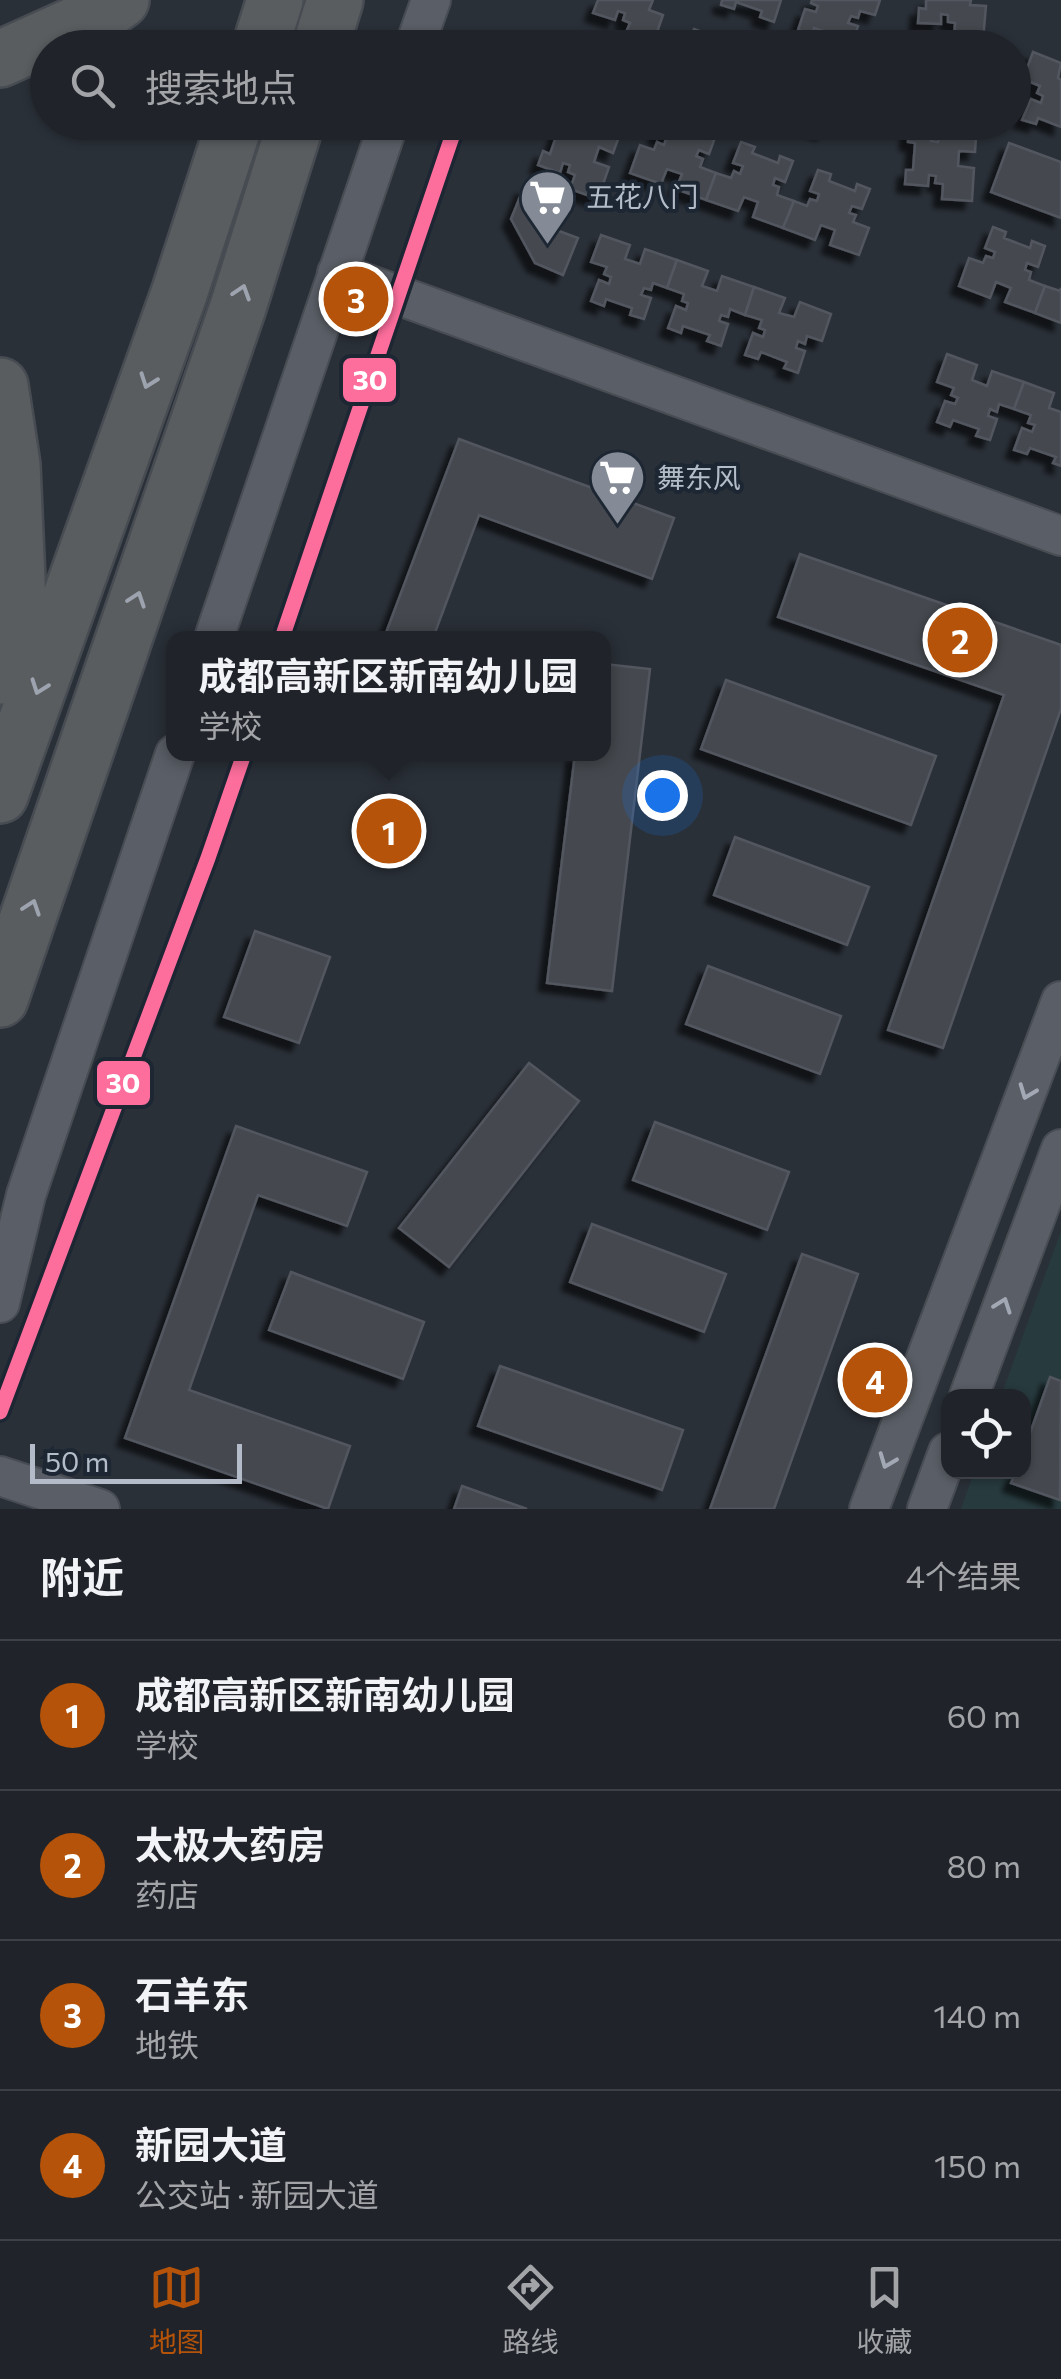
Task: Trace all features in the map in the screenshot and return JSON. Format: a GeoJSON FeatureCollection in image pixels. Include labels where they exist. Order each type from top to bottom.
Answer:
{"type":"FeatureCollection","features":[{"type":"Feature","properties":{"kind":"highway"},"geometry":{"type":"LineString","coordinates":[[64,30],[121,0]]}},
{"type":"Feature","properties":{"kind":"highway"},"geometry":{"type":"LineString","coordinates":[[266,30],[276,0]]}},
{"type":"Feature","properties":{"kind":"highway"},"geometry":{"type":"LineString","coordinates":[[325,30],[334,0]]}},
{"type":"Feature","properties":{"kind":"highway"},"geometry":{"type":"LineString","coordinates":[[0,59],[30,45]]}},
{"type":"Feature","properties":{"kind":"highway"},"geometry":{"type":"LineString","coordinates":[[0,795],[230,140]]}},
{"type":"Feature","properties":{"kind":"highway"},"geometry":{"type":"LineString","coordinates":[[0,999],[231,326],[290,140]]}},
{"type":"Feature","properties":{"kind":"highway"},"geometry":{"type":"LineString","coordinates":[[0,386],[12,466],[18,603],[0,676]]}},
{"type":"Feature","properties":{"kind":"street"},"geometry":{"type":"LineString","coordinates":[[420,30],[431,0]]}},
{"type":"Feature","properties":{"kind":"street"},"geometry":{"type":"LineString","coordinates":[[216,631],[383,140]]}},
{"type":"Feature","properties":{"kind":"street"},"geometry":{"type":"LineString","coordinates":[[337,273],[1061,536]]}},
{"type":"Feature","properties":{"kind":"street"},"geometry":{"type":"LineString","coordinates":[[0,1303],[26,1195],[173,761]]}},
{"type":"Feature","properties":{"kind":"street"},"geometry":{"type":"LineString","coordinates":[[869,1509],[1061,1001]]}},
{"type":"Feature","properties":{"kind":"street"},"geometry":{"type":"LineString","coordinates":[[972,1389],[1061,1150]]}},
{"type":"Feature","properties":{"kind":"street"},"geometry":{"type":"LineString","coordinates":[[928,1509],[941,1472]]}},
{"type":"Feature","properties":{"kind":"street"},"geometry":{"type":"LineString","coordinates":[[0,1476],[100,1509]]}},
{"type":"Feature","properties":{"kind":"green space"},"geometry":{"type":"Polygon","coordinates":[[[1061,1231],[1061,1509],[961,1509],[972,1479],[1031,1479],[1031,1389],[1004,1389],[1061,1231]]]}},
{"type":"Feature","properties":{"kind":"building"},"geometry":{"type":"Polygon","coordinates":[[[598,0],[653,0],[649,10],[663,15],[658,30],[627,30],[630,23],[623,20],[625,13],[618,11],[615,20],[593,13],[598,0]]]}},
{"type":"Feature","properties":{"kind":"building"},"geometry":{"type":"Polygon","coordinates":[[[722,0],[781,0],[774,22],[760,17],[762,11],[736,2],[734,9],[721,5],[722,0]]]}},
{"type":"Feature","properties":{"kind":"building"},"geometry":{"type":"Polygon","coordinates":[[[880,0],[875,15],[860,11],[858,18],[851,16],[848,23],[858,26],[857,30],[798,30],[805,9],[816,12],[818,6],[811,3],[880,0]]]}},
{"type":"Feature","properties":{"kind":"building"},"geometry":{"type":"Polygon","coordinates":[[[926,0],[971,0],[970,5],[986,6],[984,30],[955,30],[955,23],[941,14],[941,24],[918,23],[919,8],[926,9],[926,0]]]}},
{"type":"Feature","properties":{"kind":"building"},"geometry":{"type":"Polygon","coordinates":[[[1033,52],[1061,63],[1061,127],[1038,118],[1036,124],[1031,123],[1031,99],[1041,103],[1043,96],[1037,93],[1040,86],[1031,82],[1033,52]]]}},
{"type":"Feature","properties":{"kind":"building"},"geometry":{"type":"Polygon","coordinates":[[[555,140],[618,140],[613,153],[599,147],[594,162],[609,167],[598,199],[570,189],[575,175],[568,172],[570,165],[563,163],[560,173],[538,165],[543,151],[550,154],[555,140]]]}},
{"type":"Feature","properties":{"kind":"building"},"geometry":{"type":"Polygon","coordinates":[[[666,140],[714,140],[709,154],[699,150],[696,156],[703,159],[700,167],[716,173],[706,200],[676,189],[682,174],[667,169],[661,184],[630,173],[640,145],[654,150],[657,142],[664,145],[666,140]]]}},
{"type":"Feature","properties":{"kind":"building"},"geometry":{"type":"Polygon","coordinates":[[[908,140],[976,140],[975,152],[959,151],[958,166],[974,168],[972,201],[942,199],[943,184],[935,183],[936,176],[929,175],[928,186],[905,184],[906,170],[913,170],[915,143],[908,140]]]}},
{"type":"Feature","properties":{"kind":"building"},"geometry":{"type":"Polygon","coordinates":[[[741,142],[755,147],[752,153],[778,163],[780,156],[793,161],[785,182],[775,178],[773,185],[779,187],[777,195],[794,201],[783,228],[753,217],[758,202],[744,197],[738,211],[706,200],[716,173],[731,178],[734,171],[740,174],[743,166],[733,163],[741,142]]]}},
{"type":"Feature","properties":{"kind":"building"},"geometry":{"type":"Polygon","coordinates":[[[1009,143],[1061,162],[1061,218],[991,192],[1009,143]]]}},
{"type":"Feature","properties":{"kind":"building"},"geometry":{"type":"Polygon","coordinates":[[[818,170],[831,174],[829,181],[855,191],[857,184],[870,189],[862,209],[852,206],[849,213],[856,215],[853,222],[869,228],[859,255],[830,245],[835,230],[821,225],[815,240],[783,228],[794,201],[807,206],[810,199],[817,201],[819,194],[810,191],[818,170]]]}},
{"type":"Feature","properties":{"kind":"building"},"geometry":{"type":"Polygon","coordinates":[[[524,187],[558,201],[548,227],[578,238],[563,275],[535,263],[511,219],[524,187]]]}},
{"type":"Feature","properties":{"kind":"building"},"geometry":{"type":"Polygon","coordinates":[[[993,227],[1006,232],[1004,238],[1030,248],[1032,241],[1045,246],[1038,267],[1027,263],[1025,270],[1031,272],[1029,280],[1045,286],[1035,313],[1005,302],[1011,288],[996,282],[990,298],[959,286],[969,258],[983,263],[986,256],[993,258],[995,252],[985,248],[993,227]]]}},
{"type":"Feature","properties":{"kind":"building"},"geometry":{"type":"Polygon","coordinates":[[[601,235],[630,245],[625,259],[640,264],[645,249],[677,260],[667,288],[653,283],[651,290],[644,288],[641,295],[651,298],[644,319],[630,315],[632,308],[606,299],[604,306],[591,301],[599,280],[609,284],[611,277],[604,274],[607,267],[591,262],[601,235]]]}},
{"type":"Feature","properties":{"kind":"building"},"geometry":{"type":"Polygon","coordinates":[[[677,260],[708,271],[702,286],[717,291],[722,276],[754,287],[745,315],[730,309],[728,317],[721,315],[719,321],[728,324],[721,346],[707,341],[710,335],[683,326],[681,333],[668,328],[676,306],[686,310],[688,303],[682,301],[684,294],[667,288],[677,260]]]}},
{"type":"Feature","properties":{"kind":"building"},"geometry":{"type":"Polygon","coordinates":[[[1045,286],[1060,291],[1061,288],[1061,323],[1035,313],[1045,286]]]}},
{"type":"Feature","properties":{"kind":"building"},"geometry":{"type":"Polygon","coordinates":[[[754,287],[785,298],[779,313],[794,317],[800,302],[831,314],[822,341],[807,336],[805,344],[798,341],[796,348],[805,351],[798,373],[784,368],[787,362],[761,352],[758,359],[745,355],[753,333],[763,337],[765,330],[759,328],[762,320],[745,315],[754,287]]]}},
{"type":"Feature","properties":{"kind":"building"},"geometry":{"type":"Polygon","coordinates":[[[947,354],[977,365],[972,380],[987,386],[992,371],[1024,382],[1014,409],[999,404],[997,412],[990,409],[988,416],[997,419],[990,440],[976,436],[979,429],[953,420],[950,427],[937,422],[945,401],[955,404],[958,398],[951,395],[954,388],[937,382],[947,354]]]}},
{"type":"Feature","properties":{"kind":"building"},"geometry":{"type":"Polygon","coordinates":[[[1024,382],[1054,393],[1049,408],[1061,412],[1061,466],[1053,463],[1056,457],[1030,448],[1027,454],[1014,450],[1022,428],[1032,432],[1035,425],[1028,423],[1031,415],[1014,409],[1024,382]]]}},
{"type":"Feature","properties":{"kind":"building"},"geometry":{"type":"Polygon","coordinates":[[[459,439],[674,518],[652,579],[479,515],[436,631],[387,631],[459,439]]]}},
{"type":"Feature","properties":{"kind":"building"},"geometry":{"type":"Polygon","coordinates":[[[800,554],[1061,645],[1061,709],[943,1048],[888,1030],[1004,695],[778,617],[800,554]]]}},
{"type":"Feature","properties":{"kind":"building"},"geometry":{"type":"Polygon","coordinates":[[[611,665],[650,669],[612,991],[547,983],[574,761],[611,761],[611,665]]]}},
{"type":"Feature","properties":{"kind":"building"},"geometry":{"type":"Polygon","coordinates":[[[726,680],[936,756],[911,825],[701,749],[726,680]]]}},
{"type":"Feature","properties":{"kind":"building"},"geometry":{"type":"Polygon","coordinates":[[[735,837],[869,887],[847,945],[714,895],[735,837]]]}},
{"type":"Feature","properties":{"kind":"building"},"geometry":{"type":"Polygon","coordinates":[[[255,931],[330,957],[299,1043],[224,1017],[255,931]]]}},
{"type":"Feature","properties":{"kind":"building"},"geometry":{"type":"Polygon","coordinates":[[[708,966],[841,1016],[820,1074],[686,1024],[708,966]]]}},
{"type":"Feature","properties":{"kind":"building"},"geometry":{"type":"Polygon","coordinates":[[[529,1063],[579,1101],[449,1267],[399,1228],[529,1063]]]}},
{"type":"Feature","properties":{"kind":"building"},"geometry":{"type":"Polygon","coordinates":[[[655,1122],[789,1172],[767,1230],[633,1180],[655,1122]]]}},
{"type":"Feature","properties":{"kind":"building"},"geometry":{"type":"Polygon","coordinates":[[[236,1126],[367,1172],[347,1226],[258,1195],[189,1390],[350,1446],[328,1509],[125,1438],[236,1126]]]}},
{"type":"Feature","properties":{"kind":"building"},"geometry":{"type":"Polygon","coordinates":[[[592,1224],[726,1274],[704,1332],[570,1282],[592,1224]]]}},
{"type":"Feature","properties":{"kind":"building"},"geometry":{"type":"Polygon","coordinates":[[[802,1254],[858,1274],[774,1509],[710,1509],[802,1254]]]}},
{"type":"Feature","properties":{"kind":"building"},"geometry":{"type":"Polygon","coordinates":[[[291,1272],[424,1322],[403,1379],[269,1330],[291,1272]]]}},
{"type":"Feature","properties":{"kind":"building"},"geometry":{"type":"Polygon","coordinates":[[[500,1366],[683,1430],[662,1490],[478,1426],[500,1366]]]}},
{"type":"Feature","properties":{"kind":"building"},"geometry":{"type":"Polygon","coordinates":[[[1050,1377],[1061,1381],[1060,1500],[1011,1483],[1013,1479],[1031,1479],[1031,1430],[1050,1377]]]}},
{"type":"Feature","properties":{"kind":"building"},"geometry":{"type":"Polygon","coordinates":[[[462,1486],[527,1509],[454,1509],[462,1486]]]}},
{"type":"Feature","properties":{"kind":"transit line","name":"30"},"geometry":{"type":"LineString","coordinates":[[284,631],[451,140]]}},
{"type":"Feature","properties":{"kind":"transit line","name":"30"},"geometry":{"type":"LineString","coordinates":[[0,1412],[242,761]]}},
{"type":"Feature","properties":{"kind":"place","name":"五花八门"},"geometry":{"type":"Point","coordinates":[547,246]}},
{"type":"Feature","properties":{"kind":"place","name":"石羊东"},"geometry":{"type":"Point","coordinates":[356,299]}},
{"type":"Feature","properties":{"kind":"place","name":"舞东风"},"geometry":{"type":"Point","coordinates":[618,527]}},
{"type":"Feature","properties":{"kind":"place","name":"太极大药房"},"geometry":{"type":"Point","coordinates":[960,640]}},
{"type":"Feature","properties":{"kind":"place","name":"成都高新区新南幼儿园"},"geometry":{"type":"Point","coordinates":[389,831]}},
{"type":"Feature","properties":{"kind":"place","name":"新园大道"},"geometry":{"type":"Point","coordinates":[875,1380]}}]}
